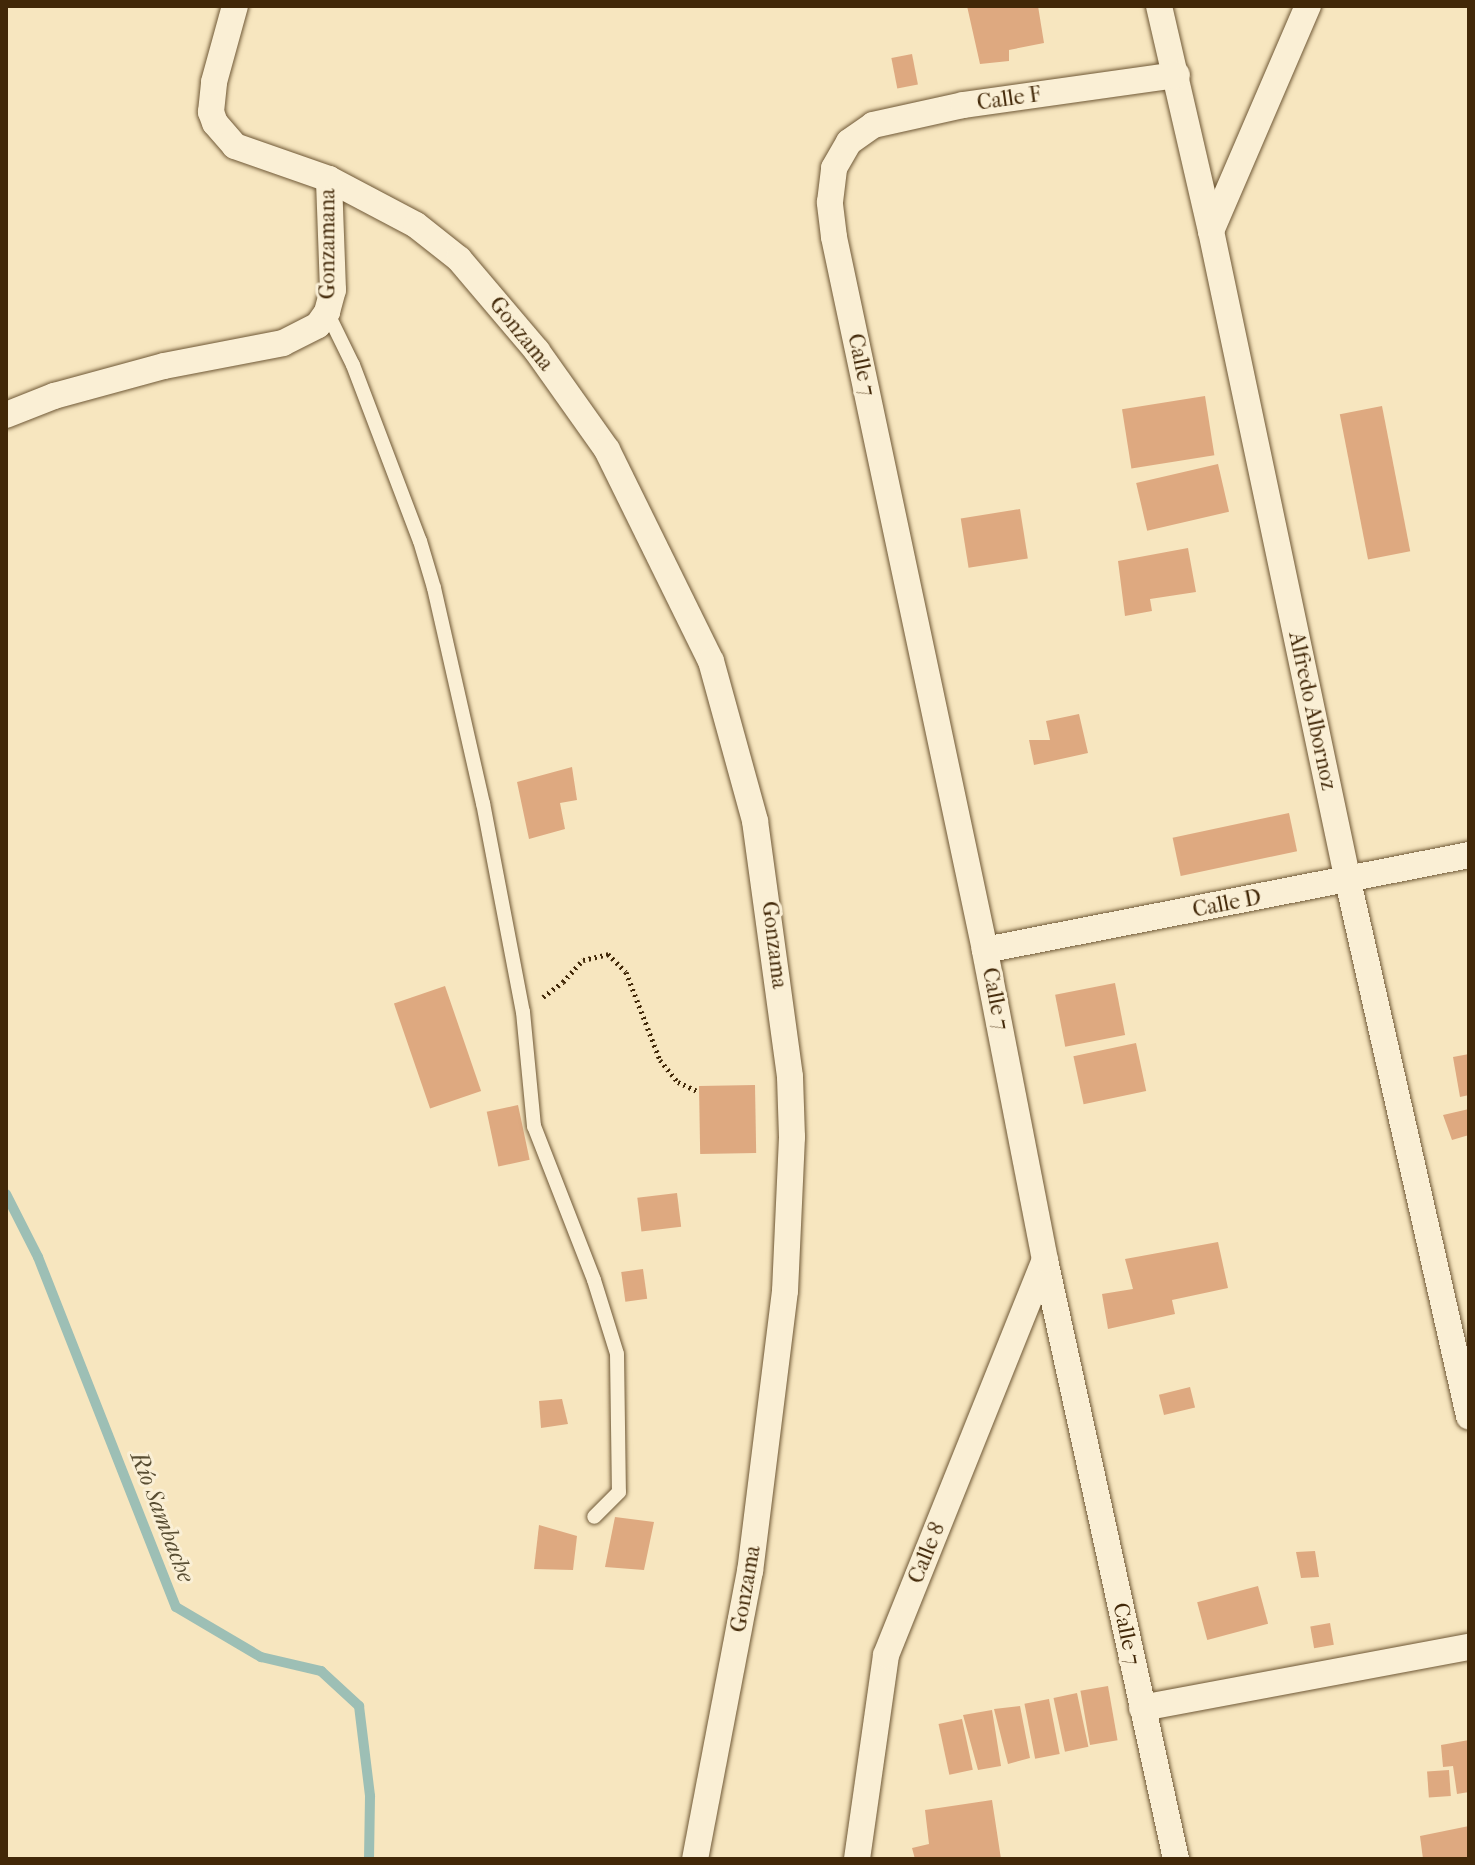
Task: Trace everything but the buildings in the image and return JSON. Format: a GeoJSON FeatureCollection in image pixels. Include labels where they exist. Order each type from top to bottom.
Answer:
{"type":"FeatureCollection","features":[{"type":"Feature","properties":{"kind":"street","name":"Gonzamana"},"geometry":{"type":"LineString","coordinates":[[6,415],[54,396],[164,366],[283,343],[318,325],[327,312],[333,290],[329,179],[235,146],[215,123],[211,97],[235,6]]}},
{"type":"Feature","properties":{"kind":"street","name":"Alfredo Albornoz"},"geometry":{"type":"LineString","coordinates":[[1159,6],[1211,231],[1348,881],[1469,1416]]}},
{"type":"Feature","properties":{"kind":"street"},"geometry":{"type":"LineString","coordinates":[[1211,231],[1308,6]]}},
{"type":"Feature","properties":{"kind":"street","name":"Calle F"},"geometry":{"type":"LineString","coordinates":[[849,142],[873,125],[903,115],[1177,75]]}},
{"type":"Feature","properties":{"kind":"street","name":"Calle 7"},"geometry":{"type":"LineString","coordinates":[[849,142],[834,168],[830,202],[834,237],[985,950],[1045,1260],[1176,1859]]}},
{"type":"Feature","properties":{"kind":"street","name":"Gonzama"},"geometry":{"type":"LineString","coordinates":[[329,179],[416,225],[459,259],[537,351],[607,450],[711,661],[755,821],[790,1077],[792,1137],[785,1291],[750,1571],[695,1859]]}},
{"type":"Feature","properties":{"kind":"street","name":"Calle D"},"geometry":{"type":"LineString","coordinates":[[985,950],[1469,855]]}},
{"type":"Feature","properties":{"kind":"street","name":"Calle 8"},"geometry":{"type":"LineString","coordinates":[[857,1859],[886,1655],[1045,1260]]}},
{"type":"Feature","properties":{"kind":"street"},"geometry":{"type":"LineString","coordinates":[[1142,1708],[1469,1647]]}},
{"type":"Feature","properties":{"kind":"lane"},"geometry":{"type":"LineString","coordinates":[[327,312],[353,365],[420,541],[434,588],[483,803],[523,1012],[534,1126],[594,1280],[617,1354],[619,1492],[594,1517]]}},
{"type":"Feature","properties":{"kind":"path"},"geometry":{"type":"LineString","coordinates":[[523,1012],[563,982],[583,960],[608,954],[626,972],[660,1060],[678,1082],[699,1092]]}},
{"type":"Feature","properties":{"kind":"waterway","name":"Río Sambache"},"geometry":{"type":"LineString","coordinates":[[6,1194],[38,1257],[176,1607],[261,1657],[321,1671],[359,1706],[370,1796],[369,1859]]}}]}
